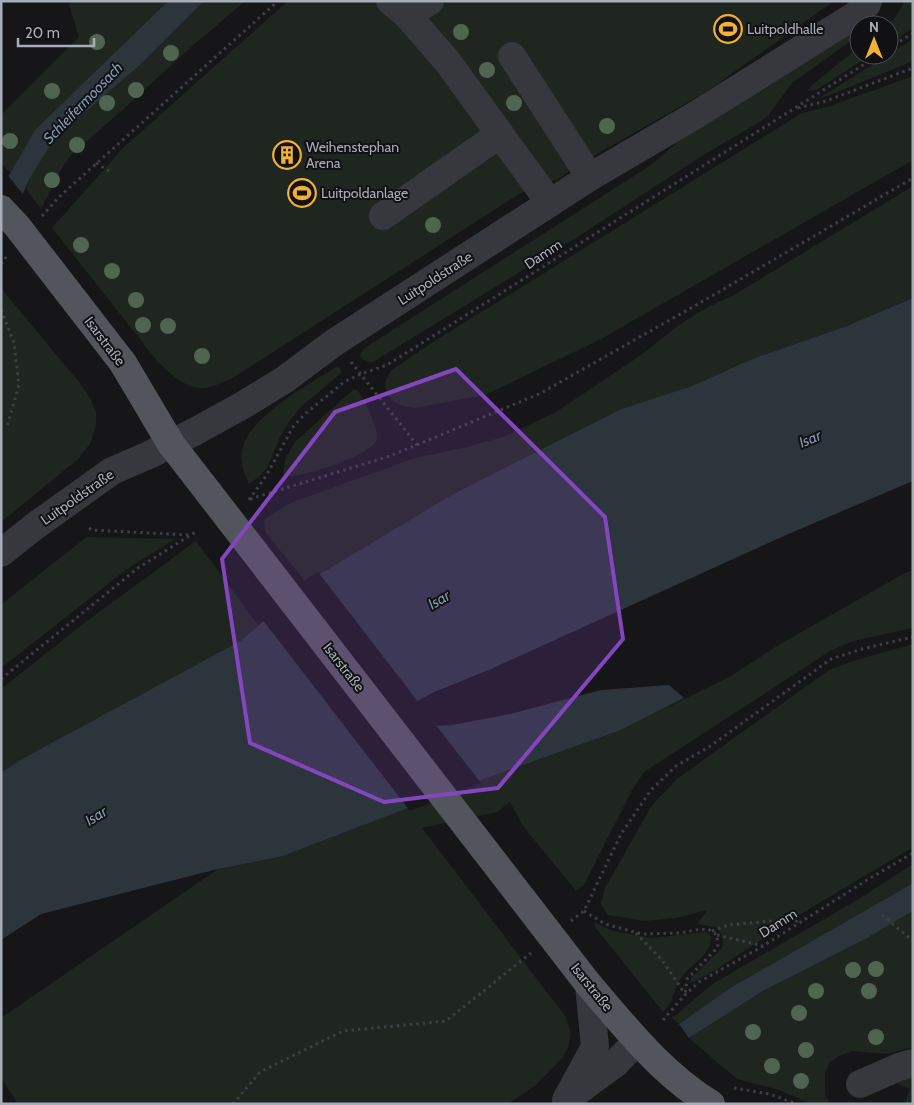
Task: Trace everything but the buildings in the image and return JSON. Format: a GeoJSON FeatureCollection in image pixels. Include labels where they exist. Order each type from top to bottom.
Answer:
{"type":"FeatureCollection","features":[{"type":"Feature","properties":{"kind":"main road","name":"Isarstraße"},"geometry":{"type":"LineString","coordinates":[[1,209],[17,226],[123,363],[171,444],[589,985],[637,1041],[690,1090],[711,1104]]}},
{"type":"Feature","properties":{"kind":"street"},"geometry":{"type":"LineString","coordinates":[[430,1],[399,8],[447,60],[550,203]]}},
{"type":"Feature","properties":{"kind":"street","name":"Luitpoldstraße"},"geometry":{"type":"LineString","coordinates":[[1,554],[35,526],[112,471],[149,455],[232,412],[339,347],[550,203],[590,177],[694,116],[856,14],[868,1]]}},
{"type":"Feature","properties":{"kind":"street"},"geometry":{"type":"LineString","coordinates":[[512,56],[590,177]]}},
{"type":"Feature","properties":{"kind":"street"},"geometry":{"type":"LineString","coordinates":[[383,216],[500,134]]}},
{"type":"Feature","properties":{"kind":"street"},"geometry":{"type":"LineString","coordinates":[[563,1102],[595,1046],[589,985]]}},
{"type":"Feature","properties":{"kind":"street"},"geometry":{"type":"LineString","coordinates":[[563,1102],[615,1064],[637,1041]]}},
{"type":"Feature","properties":{"kind":"street"},"geometry":{"type":"LineString","coordinates":[[860,1084],[913,1062]]}},
{"type":"Feature","properties":{"kind":"path"},"geometry":{"type":"LineString","coordinates":[[59,197],[278,1]]}},
{"type":"Feature","properties":{"kind":"path"},"geometry":{"type":"LineString","coordinates":[[899,42],[913,33]]}},
{"type":"Feature","properties":{"kind":"path","name":"Damm"},"geometry":{"type":"LineString","coordinates":[[417,445],[390,456],[249,500],[266,476],[293,427],[305,414],[344,382],[361,374],[387,366],[863,65]]}},
{"type":"Feature","properties":{"kind":"path"},"geometry":{"type":"LineString","coordinates":[[794,109],[826,101],[913,68]]}},
{"type":"Feature","properties":{"kind":"path"},"geometry":{"type":"LineString","coordinates":[[96,164],[109,171]]}},
{"type":"Feature","properties":{"kind":"path"},"geometry":{"type":"LineString","coordinates":[[339,347],[417,445],[541,393],[913,178]]}},
{"type":"Feature","properties":{"kind":"path"},"geometry":{"type":"LineString","coordinates":[[1,310],[14,343],[19,385],[7,427]]}},
{"type":"Feature","properties":{"kind":"path"},"geometry":{"type":"LineString","coordinates":[[89,528],[92,530],[190,535]]}},
{"type":"Feature","properties":{"kind":"path"},"geometry":{"type":"LineString","coordinates":[[1,679],[138,568],[197,531]]}},
{"type":"Feature","properties":{"kind":"path"},"geometry":{"type":"LineString","coordinates":[[568,923],[584,911],[621,834],[651,790],[676,766],[716,742],[831,659],[862,649],[913,637]]}},
{"type":"Feature","properties":{"kind":"path","name":"Damm"},"geometry":{"type":"LineString","coordinates":[[664,1020],[699,982],[763,946],[913,852]]}},
{"type":"Feature","properties":{"kind":"path"},"geometry":{"type":"LineString","coordinates":[[584,911],[605,924],[642,934],[680,933],[708,929],[718,935],[763,946]]}},
{"type":"Feature","properties":{"kind":"path"},"geometry":{"type":"LineString","coordinates":[[882,915],[913,942]]}},
{"type":"Feature","properties":{"kind":"path"},"geometry":{"type":"LineString","coordinates":[[711,931],[728,925],[772,921],[803,921]]}},
{"type":"Feature","properties":{"kind":"path"},"geometry":{"type":"LineString","coordinates":[[635,932],[662,960],[685,995]]}},
{"type":"Feature","properties":{"kind":"path"},"geometry":{"type":"LineString","coordinates":[[685,995],[687,979],[718,947],[718,935]]}},
{"type":"Feature","properties":{"kind":"path"},"geometry":{"type":"LineString","coordinates":[[233,1104],[260,1072],[343,1031],[446,1021],[538,948]]}},
{"type":"Feature","properties":{"kind":"path"},"geometry":{"type":"LineString","coordinates":[[734,1088],[769,1094],[797,1104]]}},
{"type":"Feature","properties":{"kind":"highlighted area"},"geometry":{"type":"Polygon","coordinates":[[[456,369],[605,517],[623,639],[498,788],[384,802],[250,743],[222,559],[335,412],[456,369]]]}},
{"type":"Feature","properties":{"kind":"shaded area"},"geometry":{"type":"Polygon","coordinates":[[[68,1],[168,1],[35,130],[10,173],[1,162],[1,115],[79,37],[68,1]]]}},
{"type":"Feature","properties":{"kind":"shaded area"},"geometry":{"type":"Polygon","coordinates":[[[204,1],[245,1],[72,154],[63,166],[41,209],[26,189],[30,178],[55,138],[140,65],[204,1]]]}},
{"type":"Feature","properties":{"kind":"shaded area","name":"Luitpoldanlage"},"geometry":{"type":"Polygon","coordinates":[[[288,1],[834,1],[706,92],[581,163],[557,180],[527,190],[516,196],[231,379],[215,386],[198,388],[185,384],[158,362],[52,228],[123,148],[288,1]]]}},
{"type":"Feature","properties":{"kind":"shaded area"},"geometry":{"type":"Polygon","coordinates":[[[905,1],[913,3],[913,28],[899,37],[899,15],[896,15],[905,1]]]}},
{"type":"Feature","properties":{"kind":"shaded area"},"geometry":{"type":"Polygon","coordinates":[[[849,31],[849,42],[792,83],[768,116],[760,122],[705,154],[582,234],[373,362],[364,360],[360,356],[363,349],[651,165],[688,133],[849,31]]]}},
{"type":"Feature","properties":{"kind":"shaded area"},"geometry":{"type":"Polygon","coordinates":[[[913,39],[913,61],[818,99],[872,65],[899,65],[899,48],[913,39]]]}},
{"type":"Feature","properties":{"kind":"shaded area"},"geometry":{"type":"Polygon","coordinates":[[[849,55],[849,65],[855,65],[816,90],[808,91],[811,86],[849,55]]]}},
{"type":"Feature","properties":{"kind":"shaded area"},"geometry":{"type":"Polygon","coordinates":[[[913,76],[913,160],[601,339],[485,395],[415,408],[394,402],[388,395],[385,388],[386,380],[390,372],[396,367],[433,342],[802,113],[827,107],[913,76]]]}},
{"type":"Feature","properties":{"kind":"shaded area"},"geometry":{"type":"Polygon","coordinates":[[[913,186],[913,298],[844,327],[752,359],[692,386],[621,409],[448,497],[310,580],[305,581],[265,532],[264,520],[290,503],[412,459],[503,437],[556,412],[638,357],[682,323],[708,307],[734,295],[913,186]]]}},
{"type":"Feature","properties":{"kind":"shaded area"},"geometry":{"type":"Polygon","coordinates":[[[1,288],[82,386],[91,400],[96,413],[96,426],[90,444],[78,459],[1,522],[1,288]]]}},
{"type":"Feature","properties":{"kind":"shaded area"},"geometry":{"type":"Polygon","coordinates":[[[338,366],[341,373],[300,408],[290,420],[280,437],[267,468],[249,484],[243,468],[242,451],[246,438],[255,426],[267,414],[297,391],[338,366]]]}},
{"type":"Feature","properties":{"kind":"shaded area"},"geometry":{"type":"Polygon","coordinates":[[[354,389],[359,392],[376,429],[377,439],[372,446],[336,465],[294,476],[285,476],[283,473],[286,457],[295,442],[354,389]]]}},
{"type":"Feature","properties":{"kind":"shaded area"},"geometry":{"type":"Polygon","coordinates":[[[87,537],[175,539],[127,569],[1,668],[1,605],[87,537]]]}},
{"type":"Feature","properties":{"kind":"shaded area"},"geometry":{"type":"Polygon","coordinates":[[[196,541],[259,626],[242,640],[1,772],[1,689],[87,621],[196,541]]]}},
{"type":"Feature","properties":{"kind":"shaded area"},"geometry":{"type":"Polygon","coordinates":[[[913,570],[913,628],[853,641],[830,651],[644,772],[632,790],[584,885],[576,891],[523,826],[510,802],[497,812],[422,828],[566,1017],[571,1034],[563,1057],[536,1085],[508,1104],[18,1104],[1,1078],[1,1018],[218,869],[280,857],[487,778],[621,730],[731,676],[777,646],[913,570]]]}},
{"type":"Feature","properties":{"kind":"shaded area"},"geometry":{"type":"Polygon","coordinates":[[[913,644],[913,847],[799,915],[694,982],[690,982],[691,978],[721,949],[723,942],[720,932],[715,927],[697,924],[707,910],[676,918],[644,921],[608,915],[601,904],[605,888],[652,805],[677,779],[829,670],[853,661],[913,644]]]}},
{"type":"Feature","properties":{"kind":"shaded area"},"geometry":{"type":"Polygon","coordinates":[[[913,864],[913,883],[730,988],[679,1024],[672,1018],[714,983],[857,900],[913,864]]]}},
{"type":"Feature","properties":{"kind":"shaded area"},"geometry":{"type":"Polygon","coordinates":[[[913,911],[913,1047],[886,1054],[853,1051],[841,1055],[830,1062],[825,1073],[825,1094],[830,1104],[811,1104],[779,1090],[737,1079],[689,1038],[763,991],[867,938],[913,911]]]}},
{"type":"Feature","properties":{"kind":"shaded area"},"geometry":{"type":"Polygon","coordinates":[[[594,922],[613,931],[652,938],[706,932],[711,936],[711,942],[701,958],[679,981],[670,1003],[663,1012],[595,927],[594,922]]]}},
{"type":"Feature","properties":{"kind":"shaded area"},"geometry":{"type":"Polygon","coordinates":[[[913,1076],[913,1104],[904,1104],[910,1089],[894,1082],[913,1076]]]}},
{"type":"Feature","properties":{"kind":"water","name":"Schleifermoosach"},"geometry":{"type":"Polygon","coordinates":[[[168,1],[204,1],[140,65],[55,138],[30,178],[1,241],[1,189],[35,130],[168,1]]]}},
{"type":"Feature","properties":{"kind":"water","name":"Isar"},"geometry":{"type":"Polygon","coordinates":[[[913,298],[913,481],[786,535],[491,669],[432,693],[412,704],[403,721],[412,727],[452,725],[510,714],[601,690],[669,685],[684,698],[621,730],[487,778],[280,857],[218,869],[41,914],[1,940],[1,772],[242,640],[310,580],[473,484],[621,409],[692,386],[752,359],[844,327],[913,298]]]}},
{"type":"Feature","properties":{"kind":"water"},"geometry":{"type":"Polygon","coordinates":[[[913,883],[913,911],[867,938],[763,991],[689,1038],[679,1024],[730,988],[913,883]]]}},
{"type":"Feature","properties":{"kind":"pier"},"geometry":{"type":"Polygon","coordinates":[[[7,174],[25,197],[4,242],[1,244],[1,184],[7,174]]]}},
{"type":"Feature","properties":{"kind":"pier"},"geometry":{"type":"Polygon","coordinates":[[[318,572],[419,703],[413,706],[406,720],[413,725],[435,724],[481,783],[410,811],[262,619],[308,578],[318,572]]]}},
{"type":"Feature","properties":{"kind":"place","name":"Luitpoldhalle"},"geometry":{"type":"Point","coordinates":[728,29]}},
{"type":"Feature","properties":{"kind":"place","name":"Weihenstephan Arena"},"geometry":{"type":"Point","coordinates":[287,155]}},
{"type":"Feature","properties":{"kind":"place","name":"Luitpoldanlage"},"geometry":{"type":"Point","coordinates":[302,193]}}]}
